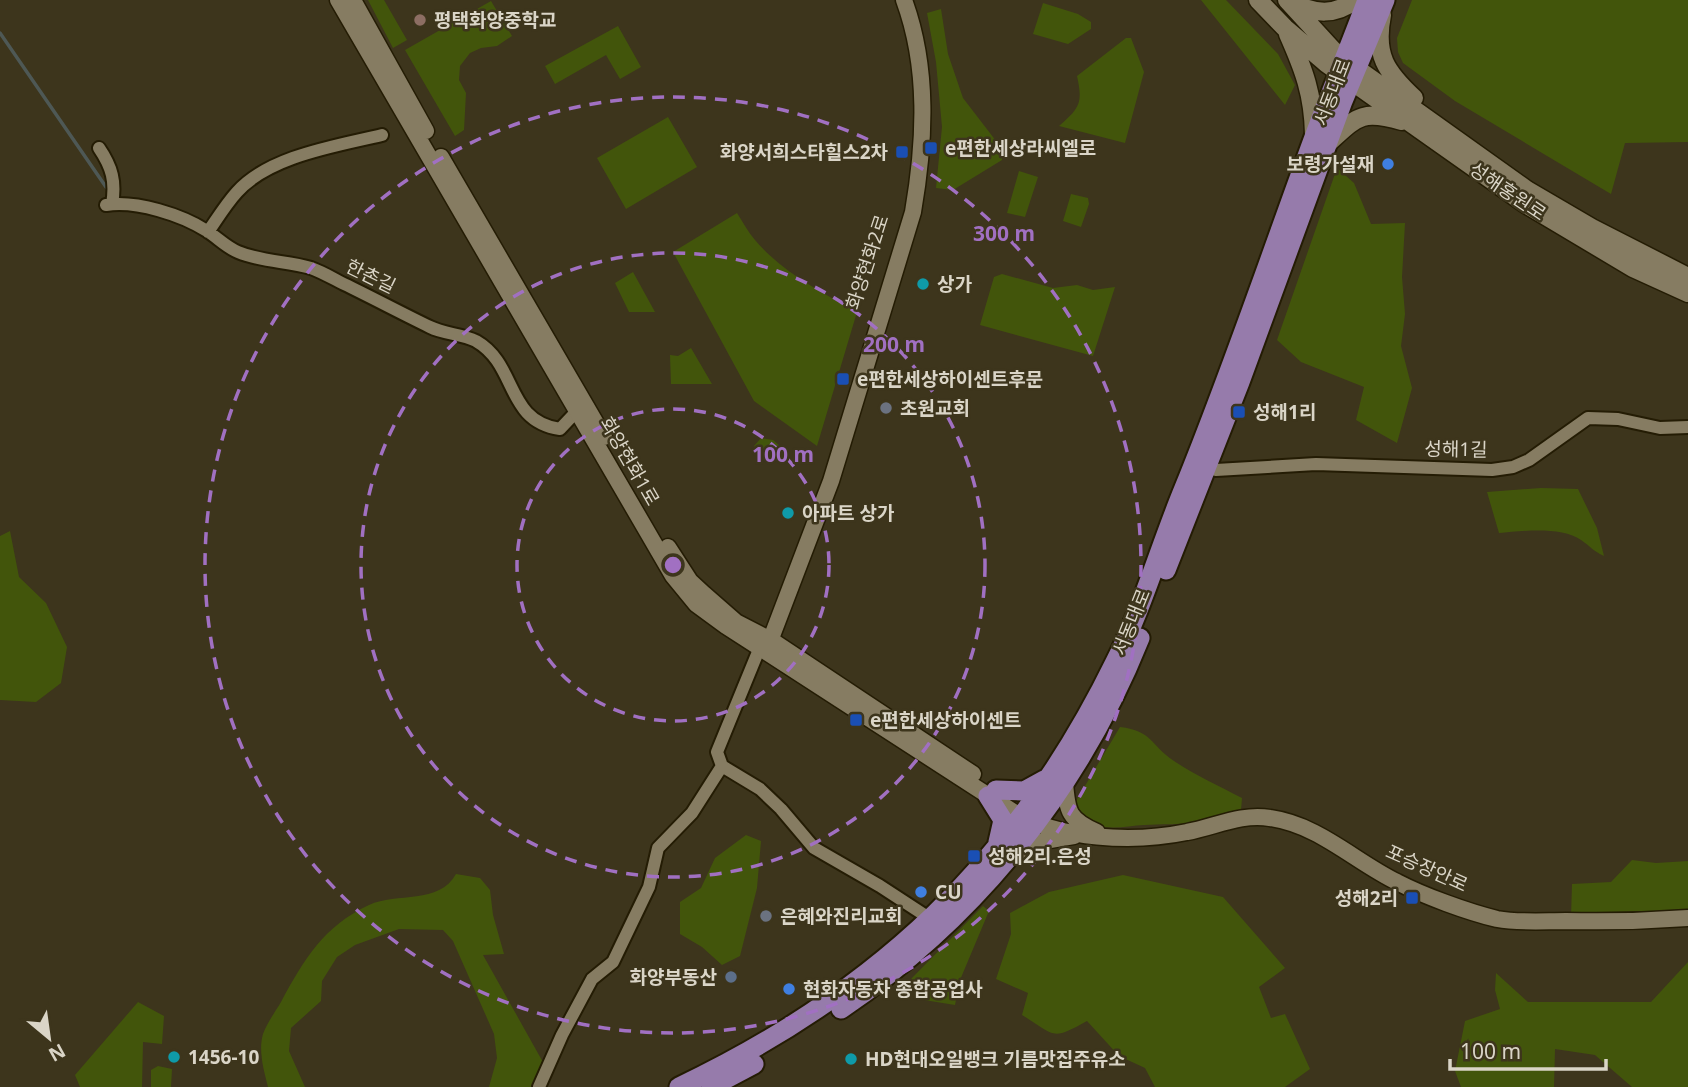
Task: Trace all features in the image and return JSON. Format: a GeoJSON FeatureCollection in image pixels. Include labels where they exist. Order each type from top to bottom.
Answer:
{"type":"FeatureCollection","features":[{"type":"Feature","properties":{"kind":"main road"},"geometry":{"type":"LineString","coordinates":[[1258,0],[1285,27],[1348,70]]}},
{"type":"Feature","properties":{"kind":"main road"},"geometry":{"type":"LineString","coordinates":[[1288,0],[1348,70]]}},
{"type":"Feature","properties":{"kind":"main road"},"geometry":{"type":"LineString","coordinates":[[1288,0],[1318,12],[1330,12],[1355,0]]}},
{"type":"Feature","properties":{"kind":"main road"},"geometry":{"type":"LineString","coordinates":[[1379,1],[1380,45],[1391,76],[1467,148]]}},
{"type":"Feature","properties":{"kind":"main road","name":"서동대로"},"geometry":{"type":"LineString","coordinates":[[1058,779],[1127,636],[1348,70],[1379,1]]}},
{"type":"Feature","properties":{"kind":"main road"},"geometry":{"type":"LineString","coordinates":[[1285,27],[1308,84],[1320,142],[1369,114],[1413,124]]}},
{"type":"Feature","properties":{"kind":"main road","name":"성해홍원로"},"geometry":{"type":"LineString","coordinates":[[1348,70],[1413,124],[1513,195],[1633,268],[1688,293]]}},
{"type":"Feature","properties":{"kind":"main road","name":"성해홍원로"},"geometry":{"type":"LineString","coordinates":[[1348,70],[1527,190],[1592,228],[1688,278]]}},
{"type":"Feature","properties":{"kind":"main road","name":"서동대로"},"geometry":{"type":"LineString","coordinates":[[679,1087],[735,1060],[811,1014],[874,968],[1004,851],[1095,735],[1125,674],[1208,468],[1320,142]]}},
{"type":"Feature","properties":{"kind":"main road"},"geometry":{"type":"LineString","coordinates":[[1004,851],[1003,823],[992,793],[1024,791],[1058,779]]}},
{"type":"Feature","properties":{"kind":"main road","name":"서동대로"},"geometry":{"type":"LineString","coordinates":[[711,1087],[806,1033],[883,980],[987,894],[1004,851]]}},
{"type":"Feature","properties":{"kind":"street","name":"화양현화1로"},"geometry":{"type":"LineString","coordinates":[[338,0],[673,576],[696,604],[726,626],[765,644]]}},
{"type":"Feature","properties":{"kind":"street","name":"화양현화1로"},"geometry":{"type":"LineString","coordinates":[[353,0],[426,131],[690,581],[765,644],[992,793],[1032,816]]}},
{"type":"Feature","properties":{"kind":"street","name":"화양현화2로"},"geometry":{"type":"LineString","coordinates":[[765,644],[822,477],[905,210],[912,168],[916,104],[904,30],[896,0]]}},
{"type":"Feature","properties":{"kind":"street","name":"화양현화2로"},"geometry":{"type":"LineString","coordinates":[[765,644],[831,481],[913,212],[920,170],[923,118],[918,51],[904,0]]}},
{"type":"Feature","properties":{"kind":"street"},"geometry":{"type":"LineString","coordinates":[[208,232],[238,191],[260,174],[296,157],[382,135]]}},
{"type":"Feature","properties":{"kind":"street","name":"한촌길"},"geometry":{"type":"LineString","coordinates":[[99,148],[109,162],[114,179],[109,204],[174,214],[208,232],[237,252],[280,264],[310,268],[432,328],[475,341],[492,355],[509,379],[518,402],[528,416],[548,427],[560,429],[577,411]]}},
{"type":"Feature","properties":{"kind":"street","name":"성해1길"},"geometry":{"type":"LineString","coordinates":[[1208,468],[1216,470],[1316,464],[1492,470],[1513,467],[1529,460],[1588,418],[1618,419],[1660,428],[1688,427]]}},
{"type":"Feature","properties":{"kind":"street"},"geometry":{"type":"LineString","coordinates":[[765,644],[717,752],[722,766],[760,789],[781,808],[814,848],[929,918]]}},
{"type":"Feature","properties":{"kind":"street"},"geometry":{"type":"LineString","coordinates":[[539,1087],[562,1035],[593,979],[613,962],[649,887],[658,848],[692,813],[722,766]]}},
{"type":"Feature","properties":{"kind":"street"},"geometry":{"type":"LineString","coordinates":[[1058,779],[1070,815],[1091,835]]}},
{"type":"Feature","properties":{"kind":"street"},"geometry":{"type":"LineString","coordinates":[[1032,816],[1091,835]]}},
{"type":"Feature","properties":{"kind":"street","name":"포승장안로"},"geometry":{"type":"LineString","coordinates":[[1091,835],[1158,837],[1247,817],[1271,818],[1302,826],[1319,834],[1398,883],[1499,919],[1590,922],[1688,918]]}},
{"type":"Feature","properties":{"kind":"street"},"geometry":{"type":"LineString","coordinates":[[1004,851],[1019,850],[1038,842],[1091,835]]}},
{"type":"Feature","properties":{"kind":"green space"},"geometry":{"type":"Polygon","coordinates":[[[368,0],[384,0],[407,40],[393,48],[368,0]]]}},
{"type":"Feature","properties":{"kind":"green space"},"geometry":{"type":"Polygon","coordinates":[[[1201,0],[1226,0],[1278,54],[1295,85],[1285,105],[1201,0]]]}},
{"type":"Feature","properties":{"kind":"green space"},"geometry":{"type":"Polygon","coordinates":[[[1412,0],[1688,0],[1688,142],[1625,143],[1611,194],[1455,101],[1403,63],[1398,52],[1397,38],[1412,0]]]}},
{"type":"Feature","properties":{"kind":"green space"},"geometry":{"type":"Polygon","coordinates":[[[491,1],[512,36],[497,46],[470,53],[460,66],[459,80],[466,93],[464,130],[455,136],[405,50],[491,1]]]}},
{"type":"Feature","properties":{"kind":"green space"},"geometry":{"type":"Polygon","coordinates":[[[1043,3],[1078,14],[1091,22],[1091,29],[1068,44],[1033,34],[1043,3]]]}},
{"type":"Feature","properties":{"kind":"green space"},"geometry":{"type":"Polygon","coordinates":[[[941,9],[948,54],[963,98],[1003,150],[1002,160],[953,190],[936,188],[942,127],[936,62],[927,13],[941,9]]]}},
{"type":"Feature","properties":{"kind":"green space"},"geometry":{"type":"Polygon","coordinates":[[[618,26],[641,67],[620,79],[606,55],[555,84],[545,66],[618,26]]]}},
{"type":"Feature","properties":{"kind":"green space"},"geometry":{"type":"Polygon","coordinates":[[[1126,38],[1131,38],[1144,72],[1125,143],[1059,126],[1078,104],[1080,93],[1077,76],[1126,38]]]}},
{"type":"Feature","properties":{"kind":"green space"},"geometry":{"type":"Polygon","coordinates":[[[668,117],[697,167],[626,209],[597,158],[668,117]]]}},
{"type":"Feature","properties":{"kind":"green space"},"geometry":{"type":"Polygon","coordinates":[[[1337,168],[1354,183],[1371,224],[1405,223],[1402,277],[1405,314],[1401,346],[1412,388],[1397,443],[1356,420],[1364,387],[1301,362],[1277,340],[1337,168]]]}},
{"type":"Feature","properties":{"kind":"green space"},"geometry":{"type":"Polygon","coordinates":[[[1019,171],[1038,177],[1025,217],[1007,213],[1019,171]]]}},
{"type":"Feature","properties":{"kind":"green space"},"geometry":{"type":"Polygon","coordinates":[[[1071,194],[1088,198],[1089,204],[1081,227],[1063,221],[1071,194]]]}},
{"type":"Feature","properties":{"kind":"green space"},"geometry":{"type":"Polygon","coordinates":[[[737,213],[755,240],[777,262],[857,312],[817,446],[754,401],[673,252],[737,213]]]}},
{"type":"Feature","properties":{"kind":"green space"},"geometry":{"type":"Polygon","coordinates":[[[633,272],[655,312],[629,312],[615,283],[633,272]]]}},
{"type":"Feature","properties":{"kind":"green space"},"geometry":{"type":"Polygon","coordinates":[[[1002,274],[1053,288],[1077,285],[1093,290],[1115,287],[1093,356],[980,325],[994,277],[1002,274]]]}},
{"type":"Feature","properties":{"kind":"green space"},"geometry":{"type":"Polygon","coordinates":[[[691,348],[712,384],[671,384],[670,355],[678,356],[691,348]]]}},
{"type":"Feature","properties":{"kind":"green space"},"geometry":{"type":"Polygon","coordinates":[[[761,438],[773,440],[787,452],[786,455],[758,453],[754,446],[761,438]]]}},
{"type":"Feature","properties":{"kind":"green space"},"geometry":{"type":"Polygon","coordinates":[[[1541,488],[1578,489],[1597,528],[1604,556],[1581,540],[1563,533],[1541,530],[1499,533],[1487,492],[1541,488]]]}},
{"type":"Feature","properties":{"kind":"green space"},"geometry":{"type":"Polygon","coordinates":[[[10,531],[19,577],[46,603],[67,647],[61,683],[36,702],[0,700],[0,536],[10,531]]]}},
{"type":"Feature","properties":{"kind":"green space"},"geometry":{"type":"Polygon","coordinates":[[[1120,727],[1145,735],[1174,761],[1242,798],[1241,810],[1218,819],[1194,823],[1110,827],[1096,825],[1084,819],[1076,801],[1120,727]]]}},
{"type":"Feature","properties":{"kind":"green space"},"geometry":{"type":"Polygon","coordinates":[[[746,835],[761,841],[757,888],[740,956],[722,965],[702,947],[680,934],[680,902],[701,888],[715,858],[746,835]]]}},
{"type":"Feature","properties":{"kind":"green space"},"geometry":{"type":"Polygon","coordinates":[[[1632,860],[1656,863],[1688,861],[1688,912],[1571,917],[1572,884],[1611,882],[1632,860]]]}},
{"type":"Feature","properties":{"kind":"green space"},"geometry":{"type":"Polygon","coordinates":[[[456,874],[480,878],[490,890],[493,915],[504,954],[483,955],[544,1064],[533,1087],[489,1087],[497,1058],[494,1034],[453,941],[443,930],[399,929],[355,945],[337,957],[322,981],[321,1001],[291,1028],[289,1051],[305,1087],[268,1087],[261,1054],[263,1034],[298,972],[317,945],[353,913],[380,901],[439,890],[449,884],[456,874]]]}},
{"type":"Feature","properties":{"kind":"green space"},"geometry":{"type":"Polygon","coordinates":[[[1123,875],[1223,897],[1285,968],[1259,987],[1271,1018],[1285,1014],[1310,1069],[1285,1087],[1155,1087],[1145,1068],[1119,1056],[1087,1021],[1066,1031],[1054,1033],[1022,1015],[1028,993],[996,979],[1011,934],[1010,913],[1049,892],[1123,875]]]}},
{"type":"Feature","properties":{"kind":"green space"},"geometry":{"type":"Polygon","coordinates":[[[983,906],[989,911],[960,980],[955,1005],[924,1000],[925,989],[909,981],[983,906]]]}},
{"type":"Feature","properties":{"kind":"green space"},"geometry":{"type":"Polygon","coordinates":[[[1688,962],[1688,1087],[1632,1087],[1595,1055],[1555,1049],[1554,1087],[1461,1087],[1455,1071],[1465,1021],[1500,1009],[1495,990],[1496,973],[1528,1002],[1651,1002],[1688,962]]]}},
{"type":"Feature","properties":{"kind":"green space"},"geometry":{"type":"Polygon","coordinates":[[[138,1002],[164,1016],[162,1044],[143,1042],[142,1087],[80,1087],[75,1075],[138,1002]]]}},
{"type":"Feature","properties":{"kind":"green space"},"geometry":{"type":"Polygon","coordinates":[[[158,1066],[172,1069],[171,1087],[151,1087],[151,1070],[158,1066]]]}},
{"type":"Feature","properties":{"kind":"waterway"},"geometry":{"type":"LineString","coordinates":[[0,33],[106,187]]}},
{"type":"Feature","properties":{"kind":"place","name":"평택화양중학교"},"geometry":{"type":"Point","coordinates":[420,20]}},
{"type":"Feature","properties":{"kind":"place","name":"e편한세상라씨엘로"},"geometry":{"type":"Point","coordinates":[931,148]}},
{"type":"Feature","properties":{"kind":"place","name":"화양서희스타힐스2차"},"geometry":{"type":"Point","coordinates":[902,152]}},
{"type":"Feature","properties":{"kind":"place","name":"보령가설재"},"geometry":{"type":"Point","coordinates":[1388,164]}},
{"type":"Feature","properties":{"kind":"place","name":"상가"},"geometry":{"type":"Point","coordinates":[923,284]}},
{"type":"Feature","properties":{"kind":"place","name":"e편한세상하이센트후문"},"geometry":{"type":"Point","coordinates":[843,379]}},
{"type":"Feature","properties":{"kind":"place","name":"초원교회"},"geometry":{"type":"Point","coordinates":[886,408]}},
{"type":"Feature","properties":{"kind":"place","name":"성해1리"},"geometry":{"type":"Point","coordinates":[1239,412]}},
{"type":"Feature","properties":{"kind":"place","name":"아파트 상가"},"geometry":{"type":"Point","coordinates":[788,513]}},
{"type":"Feature","properties":{"kind":"place","name":"e편한세상하이센트"},"geometry":{"type":"Point","coordinates":[856,720]}},
{"type":"Feature","properties":{"kind":"place","name":"성해2리.은성"},"geometry":{"type":"Point","coordinates":[974,856]}},
{"type":"Feature","properties":{"kind":"place","name":"CU"},"geometry":{"type":"Point","coordinates":[921,892]}},
{"type":"Feature","properties":{"kind":"place","name":"성해2리"},"geometry":{"type":"Point","coordinates":[1412,898]}},
{"type":"Feature","properties":{"kind":"place","name":"은혜와진리교회"},"geometry":{"type":"Point","coordinates":[766,916]}},
{"type":"Feature","properties":{"kind":"place","name":"화양부동산"},"geometry":{"type":"Point","coordinates":[731,977]}},
{"type":"Feature","properties":{"kind":"place","name":"현화자동차 종합공업사"},"geometry":{"type":"Point","coordinates":[789,989]}},
{"type":"Feature","properties":{"kind":"place","name":"1456-10"},"geometry":{"type":"Point","coordinates":[174,1057]}},
{"type":"Feature","properties":{"kind":"place","name":"HD현대오일뱅크 기름맛집주유소"},"geometry":{"type":"Point","coordinates":[851,1059]}}]}
